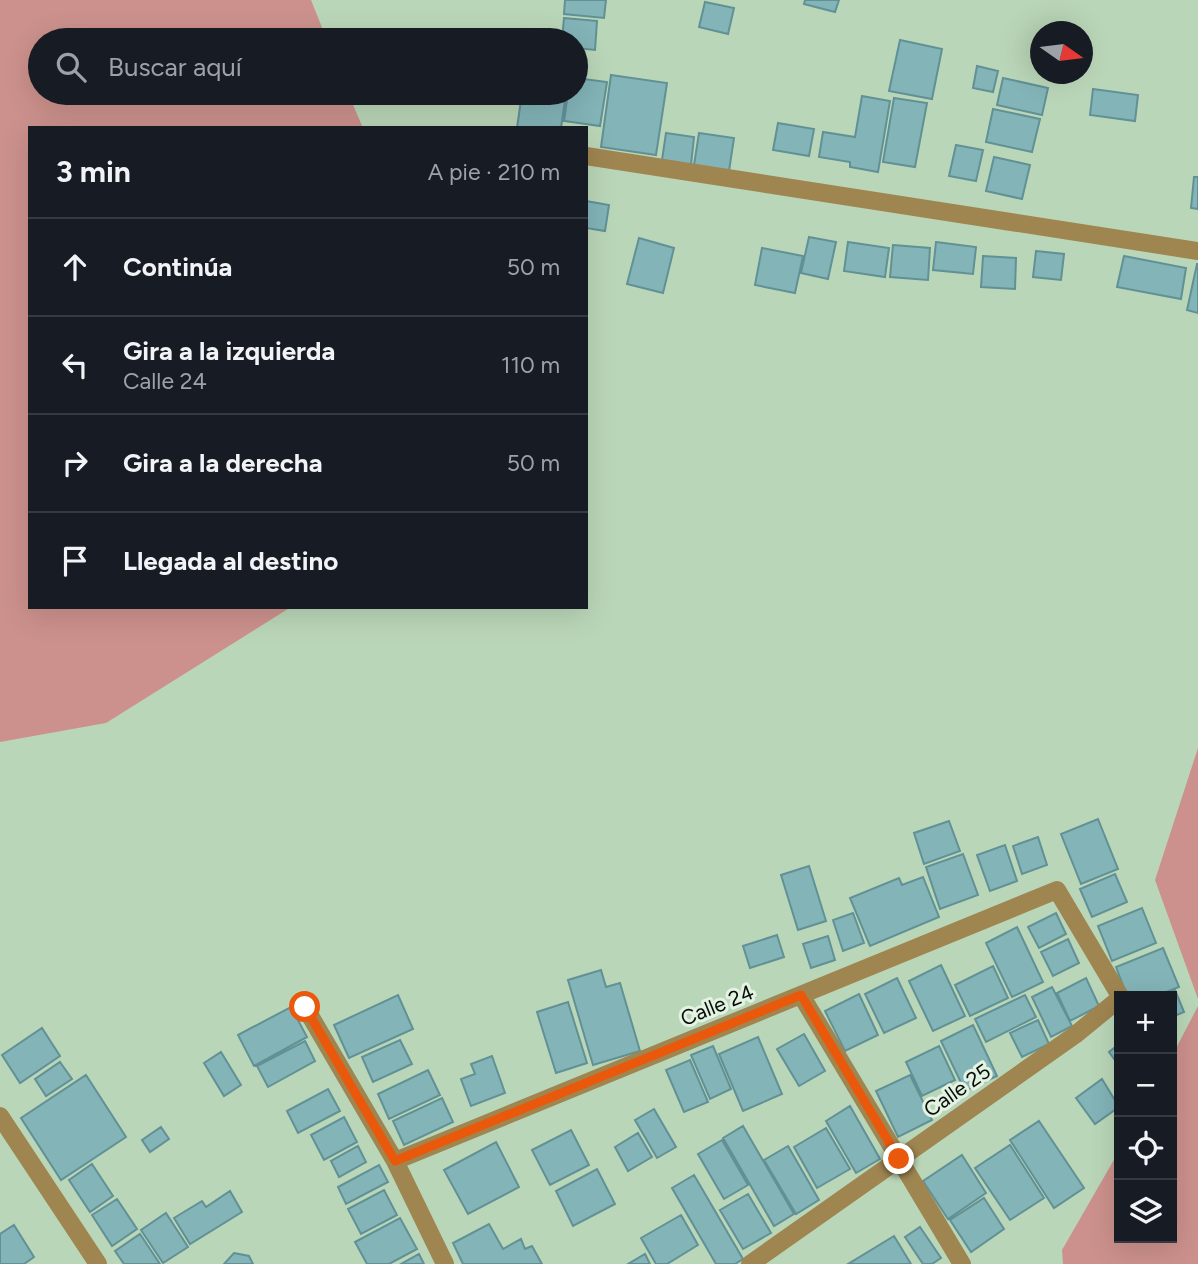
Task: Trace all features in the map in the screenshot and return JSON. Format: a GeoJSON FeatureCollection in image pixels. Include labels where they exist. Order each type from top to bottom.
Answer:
{"type":"FeatureCollection","features":[{"type":"Feature","properties":{"kind":"street"},"geometry":{"type":"LineString","coordinates":[[588,156],[1198,251]]}},
{"type":"Feature","properties":{"kind":"street","name":"Calle 24"},"geometry":{"type":"LineString","coordinates":[[395,1161],[1057,890],[1116,991]]}},
{"type":"Feature","properties":{"kind":"street"},"geometry":{"type":"LineString","coordinates":[[801,995],[962,1264]]}},
{"type":"Feature","properties":{"kind":"street","name":"Calle 25"},"geometry":{"type":"LineString","coordinates":[[750,1264],[1075,1035],[1114,1003]]}},
{"type":"Feature","properties":{"kind":"street"},"geometry":{"type":"LineString","coordinates":[[305,1007],[395,1161],[445,1264]]}},
{"type":"Feature","properties":{"kind":"street"},"geometry":{"type":"LineString","coordinates":[[0,1116],[98,1264]]}},
{"type":"Feature","properties":{"kind":"shaded area"},"geometry":{"type":"Polygon","coordinates":[[[0,0],[311,0],[322,28],[28,28],[28,105],[353,105],[362,126],[28,126],[28,609],[288,609],[106,723],[0,742],[0,0]]]}},
{"type":"Feature","properties":{"kind":"shaded area"},"geometry":{"type":"Polygon","coordinates":[[[1198,748],[1198,999],[1155,880],[1198,748]]]}},
{"type":"Feature","properties":{"kind":"shaded area"},"geometry":{"type":"Polygon","coordinates":[[[1198,1006],[1198,1264],[1063,1264],[1062,1250],[1114,1160],[1114,1243],[1177,1243],[1177,1046],[1198,1006]]]}},
{"type":"Feature","properties":{"kind":"building"},"geometry":{"type":"Polygon","coordinates":[[[565,0],[606,0],[604,18],[564,14],[565,0]]]}},
{"type":"Feature","properties":{"kind":"building"},"geometry":{"type":"Polygon","coordinates":[[[805,0],[839,0],[835,12],[804,4],[805,0]]]}},
{"type":"Feature","properties":{"kind":"building"},"geometry":{"type":"Polygon","coordinates":[[[705,2],[734,8],[728,34],[699,27],[705,2]]]}},
{"type":"Feature","properties":{"kind":"building"},"geometry":{"type":"Polygon","coordinates":[[[564,18],[597,21],[595,50],[588,49],[588,28],[563,28],[564,18]]]}},
{"type":"Feature","properties":{"kind":"building"},"geometry":{"type":"Polygon","coordinates":[[[900,40],[942,49],[932,99],[889,91],[900,40]]]}},
{"type":"Feature","properties":{"kind":"building"},"geometry":{"type":"Polygon","coordinates":[[[977,66],[998,71],[993,92],[973,88],[977,66]]]}},
{"type":"Feature","properties":{"kind":"building"},"geometry":{"type":"Polygon","coordinates":[[[611,75],[667,83],[656,155],[601,147],[611,75]]]}},
{"type":"Feature","properties":{"kind":"building"},"geometry":{"type":"Polygon","coordinates":[[[1003,78],[1048,88],[1042,115],[997,105],[1003,78]]]}},
{"type":"Feature","properties":{"kind":"building"},"geometry":{"type":"Polygon","coordinates":[[[588,80],[607,82],[600,126],[564,121],[566,105],[588,105],[588,80]]]}},
{"type":"Feature","properties":{"kind":"building"},"geometry":{"type":"Polygon","coordinates":[[[1093,89],[1138,95],[1135,121],[1090,115],[1093,89]]]}},
{"type":"Feature","properties":{"kind":"building"},"geometry":{"type":"Polygon","coordinates":[[[862,96],[890,101],[878,172],[850,167],[850,162],[819,157],[823,132],[855,137],[862,96]]]}},
{"type":"Feature","properties":{"kind":"building"},"geometry":{"type":"Polygon","coordinates":[[[894,98],[927,103],[915,167],[883,162],[894,98]]]}},
{"type":"Feature","properties":{"kind":"building"},"geometry":{"type":"Polygon","coordinates":[[[520,105],[564,105],[561,126],[517,126],[520,105]]]}},
{"type":"Feature","properties":{"kind":"building"},"geometry":{"type":"Polygon","coordinates":[[[993,109],[1040,119],[1032,152],[986,142],[993,109]]]}},
{"type":"Feature","properties":{"kind":"building"},"geometry":{"type":"Polygon","coordinates":[[[778,123],[814,129],[809,156],[773,150],[778,123]]]}},
{"type":"Feature","properties":{"kind":"building"},"geometry":{"type":"Polygon","coordinates":[[[666,133],[694,137],[691,165],[662,160],[666,133]]]}},
{"type":"Feature","properties":{"kind":"building"},"geometry":{"type":"Polygon","coordinates":[[[699,133],[734,138],[729,171],[694,165],[699,133]]]}},
{"type":"Feature","properties":{"kind":"building"},"geometry":{"type":"Polygon","coordinates":[[[956,145],[983,150],[976,181],[949,176],[956,145]]]}},
{"type":"Feature","properties":{"kind":"building"},"geometry":{"type":"Polygon","coordinates":[[[994,157],[1030,165],[1022,199],[986,191],[994,157]]]}},
{"type":"Feature","properties":{"kind":"building"},"geometry":{"type":"Polygon","coordinates":[[[1194,177],[1198,177],[1198,209],[1191,208],[1194,177]]]}},
{"type":"Feature","properties":{"kind":"building"},"geometry":{"type":"Polygon","coordinates":[[[588,201],[609,205],[605,231],[588,228],[588,201]]]}},
{"type":"Feature","properties":{"kind":"building"},"geometry":{"type":"Polygon","coordinates":[[[809,237],[836,242],[828,279],[801,273],[809,237]]]}},
{"type":"Feature","properties":{"kind":"building"},"geometry":{"type":"Polygon","coordinates":[[[639,238],[674,248],[663,293],[627,284],[639,238]]]}},
{"type":"Feature","properties":{"kind":"building"},"geometry":{"type":"Polygon","coordinates":[[[848,242],[889,248],[885,277],[844,271],[848,242]]]}},
{"type":"Feature","properties":{"kind":"building"},"geometry":{"type":"Polygon","coordinates":[[[936,242],[976,247],[973,274],[933,270],[936,242]]]}},
{"type":"Feature","properties":{"kind":"building"},"geometry":{"type":"Polygon","coordinates":[[[893,245],[930,248],[928,280],[890,277],[893,245]]]}},
{"type":"Feature","properties":{"kind":"building"},"geometry":{"type":"Polygon","coordinates":[[[762,248],[803,256],[795,293],[755,285],[762,248]]]}},
{"type":"Feature","properties":{"kind":"building"},"geometry":{"type":"Polygon","coordinates":[[[1036,251],[1064,254],[1061,280],[1033,277],[1036,251]]]}},
{"type":"Feature","properties":{"kind":"building"},"geometry":{"type":"Polygon","coordinates":[[[983,256],[1016,258],[1015,289],[981,287],[983,256]]]}},
{"type":"Feature","properties":{"kind":"building"},"geometry":{"type":"Polygon","coordinates":[[[1124,256],[1186,268],[1181,299],[1117,287],[1124,256]]]}},
{"type":"Feature","properties":{"kind":"building"},"geometry":{"type":"Polygon","coordinates":[[[1198,264],[1198,313],[1187,310],[1198,264]]]}},
{"type":"Feature","properties":{"kind":"building"},"geometry":{"type":"Polygon","coordinates":[[[1098,819],[1118,869],[1081,884],[1061,834],[1098,819]]]}},
{"type":"Feature","properties":{"kind":"building"},"geometry":{"type":"Polygon","coordinates":[[[949,821],[960,851],[924,864],[914,833],[949,821]]]}},
{"type":"Feature","properties":{"kind":"building"},"geometry":{"type":"Polygon","coordinates":[[[1038,837],[1047,865],[1022,874],[1013,846],[1038,837]]]}},
{"type":"Feature","properties":{"kind":"building"},"geometry":{"type":"Polygon","coordinates":[[[1005,845],[1017,881],[990,891],[977,855],[1005,845]]]}},
{"type":"Feature","properties":{"kind":"building"},"geometry":{"type":"Polygon","coordinates":[[[963,854],[978,895],[940,909],[926,867],[963,854]]]}},
{"type":"Feature","properties":{"kind":"building"},"geometry":{"type":"Polygon","coordinates":[[[809,866],[826,921],[798,930],[781,875],[809,866]]]}},
{"type":"Feature","properties":{"kind":"building"},"geometry":{"type":"Polygon","coordinates":[[[1115,874],[1127,902],[1092,917],[1080,889],[1115,874]]]}},
{"type":"Feature","properties":{"kind":"building"},"geometry":{"type":"Polygon","coordinates":[[[923,877],[939,917],[870,946],[850,898],[899,878],[902,885],[923,877]]]}},
{"type":"Feature","properties":{"kind":"building"},"geometry":{"type":"Polygon","coordinates":[[[1142,908],[1156,943],[1112,961],[1098,926],[1142,908]]]}},
{"type":"Feature","properties":{"kind":"building"},"geometry":{"type":"Polygon","coordinates":[[[853,913],[864,943],[843,951],[833,920],[853,913]]]}},
{"type":"Feature","properties":{"kind":"building"},"geometry":{"type":"Polygon","coordinates":[[[1056,913],[1066,934],[1039,948],[1028,927],[1056,913]]]}},
{"type":"Feature","properties":{"kind":"building"},"geometry":{"type":"Polygon","coordinates":[[[1017,927],[1043,982],[1012,997],[986,943],[1017,927]]]}},
{"type":"Feature","properties":{"kind":"building"},"geometry":{"type":"Polygon","coordinates":[[[777,935],[784,957],[750,968],[743,946],[777,935]]]}},
{"type":"Feature","properties":{"kind":"building"},"geometry":{"type":"Polygon","coordinates":[[[828,936],[835,960],[811,968],[803,944],[828,936]]]}},
{"type":"Feature","properties":{"kind":"building"},"geometry":{"type":"Polygon","coordinates":[[[1068,939],[1079,963],[1053,976],[1041,952],[1068,939]]]}},
{"type":"Feature","properties":{"kind":"building"},"geometry":{"type":"Polygon","coordinates":[[[1163,948],[1179,987],[1169,991],[1125,991],[1116,967],[1163,948]]]}},
{"type":"Feature","properties":{"kind":"building"},"geometry":{"type":"Polygon","coordinates":[[[941,965],[965,1016],[933,1031],[909,981],[941,965]]]}},
{"type":"Feature","properties":{"kind":"building"},"geometry":{"type":"Polygon","coordinates":[[[993,966],[1008,998],[970,1016],[955,985],[993,966]]]}},
{"type":"Feature","properties":{"kind":"building"},"geometry":{"type":"Polygon","coordinates":[[[601,970],[606,987],[620,983],[640,1051],[593,1065],[568,980],[601,970]]]}},
{"type":"Feature","properties":{"kind":"building"},"geometry":{"type":"Polygon","coordinates":[[[897,978],[916,1018],[884,1033],[865,994],[897,978]]]}},
{"type":"Feature","properties":{"kind":"building"},"geometry":{"type":"Polygon","coordinates":[[[1086,978],[1099,1006],[1070,1021],[1057,993],[1086,978]]]}},
{"type":"Feature","properties":{"kind":"building"},"geometry":{"type":"Polygon","coordinates":[[[1052,987],[1072,1026],[1051,1037],[1032,997],[1052,987]]]}},
{"type":"Feature","properties":{"kind":"building"},"geometry":{"type":"Polygon","coordinates":[[[859,994],[878,1035],[845,1051],[825,1011],[859,994]]]}},
{"type":"Feature","properties":{"kind":"building"},"geometry":{"type":"Polygon","coordinates":[[[398,995],[413,1029],[349,1058],[334,1025],[398,995]]]}},
{"type":"Feature","properties":{"kind":"building"},"geometry":{"type":"Polygon","coordinates":[[[1025,995],[1036,1017],[986,1042],[975,1019],[1025,995]]]}},
{"type":"Feature","properties":{"kind":"building"},"geometry":{"type":"Polygon","coordinates":[[[1177,995],[1184,1012],[1177,1015],[1177,995]]]}},
{"type":"Feature","properties":{"kind":"building"},"geometry":{"type":"Polygon","coordinates":[[[568,1002],[587,1063],[556,1073],[537,1012],[568,1002]]]}},
{"type":"Feature","properties":{"kind":"building"},"geometry":{"type":"Polygon","coordinates":[[[291,1007],[307,1037],[254,1066],[238,1035],[291,1007]]]}},
{"type":"Feature","properties":{"kind":"building"},"geometry":{"type":"Polygon","coordinates":[[[1038,1020],[1049,1044],[1022,1057],[1010,1033],[1038,1020]]]}},
{"type":"Feature","properties":{"kind":"building"},"geometry":{"type":"Polygon","coordinates":[[[973,1025],[997,1076],[965,1091],[941,1041],[973,1025]]]}},
{"type":"Feature","properties":{"kind":"building"},"geometry":{"type":"Polygon","coordinates":[[[42,1028],[60,1056],[20,1083],[2,1055],[42,1028]]]}},
{"type":"Feature","properties":{"kind":"building"},"geometry":{"type":"Polygon","coordinates":[[[804,1034],[825,1071],[799,1086],[777,1049],[804,1034]]]}},
{"type":"Feature","properties":{"kind":"building"},"geometry":{"type":"Polygon","coordinates":[[[758,1037],[782,1094],[743,1111],[719,1054],[758,1037]]]}},
{"type":"Feature","properties":{"kind":"building"},"geometry":{"type":"Polygon","coordinates":[[[400,1040],[412,1064],[373,1082],[362,1057],[400,1040]]]}},
{"type":"Feature","properties":{"kind":"building"},"geometry":{"type":"Polygon","coordinates":[[[305,1041],[315,1061],[268,1087],[257,1066],[305,1041]]]}},
{"type":"Feature","properties":{"kind":"building"},"geometry":{"type":"Polygon","coordinates":[[[713,1046],[731,1089],[710,1099],[691,1055],[713,1046]]]}},
{"type":"Feature","properties":{"kind":"building"},"geometry":{"type":"Polygon","coordinates":[[[939,1046],[955,1080],[922,1096],[906,1062],[939,1046]]]}},
{"type":"Feature","properties":{"kind":"building"},"geometry":{"type":"Polygon","coordinates":[[[221,1052],[241,1085],[224,1096],[204,1063],[221,1052]]]}},
{"type":"Feature","properties":{"kind":"building"},"geometry":{"type":"Polygon","coordinates":[[[492,1056],[505,1093],[471,1106],[461,1079],[475,1074],[471,1064],[492,1056]]]}},
{"type":"Feature","properties":{"kind":"building"},"geometry":{"type":"Polygon","coordinates":[[[690,1060],[708,1102],[684,1112],[666,1070],[690,1060]]]}},
{"type":"Feature","properties":{"kind":"building"},"geometry":{"type":"Polygon","coordinates":[[[60,1062],[72,1079],[46,1096],[35,1079],[60,1062]]]}},
{"type":"Feature","properties":{"kind":"building"},"geometry":{"type":"Polygon","coordinates":[[[428,1070],[440,1095],[389,1119],[378,1094],[428,1070]]]}},
{"type":"Feature","properties":{"kind":"building"},"geometry":{"type":"Polygon","coordinates":[[[86,1075],[126,1137],[61,1180],[21,1118],[86,1075]]]}},
{"type":"Feature","properties":{"kind":"building"},"geometry":{"type":"Polygon","coordinates":[[[910,1075],[932,1120],[898,1137],[876,1091],[910,1075]]]}},
{"type":"Feature","properties":{"kind":"building"},"geometry":{"type":"Polygon","coordinates":[[[1102,1079],[1114,1099],[1114,1111],[1095,1124],[1076,1098],[1102,1079]]]}},
{"type":"Feature","properties":{"kind":"building"},"geometry":{"type":"Polygon","coordinates":[[[328,1089],[340,1111],[298,1133],[287,1111],[328,1089]]]}},
{"type":"Feature","properties":{"kind":"building"},"geometry":{"type":"Polygon","coordinates":[[[442,1098],[453,1122],[404,1145],[393,1121],[442,1098]]]}},
{"type":"Feature","properties":{"kind":"building"},"geometry":{"type":"Polygon","coordinates":[[[850,1106],[880,1159],[856,1173],[826,1121],[850,1106]]]}},
{"type":"Feature","properties":{"kind":"building"},"geometry":{"type":"Polygon","coordinates":[[[654,1109],[676,1147],[657,1158],[635,1120],[654,1109]]]}},
{"type":"Feature","properties":{"kind":"building"},"geometry":{"type":"Polygon","coordinates":[[[344,1117],[357,1142],[324,1160],[311,1135],[344,1117]]]}},
{"type":"Feature","properties":{"kind":"building"},"geometry":{"type":"Polygon","coordinates":[[[1039,1121],[1084,1188],[1054,1208],[1010,1140],[1039,1121]]]}},
{"type":"Feature","properties":{"kind":"building"},"geometry":{"type":"Polygon","coordinates":[[[743,1126],[794,1214],[774,1226],[723,1138],[743,1126]]]}},
{"type":"Feature","properties":{"kind":"building"},"geometry":{"type":"Polygon","coordinates":[[[161,1127],[169,1139],[150,1152],[142,1140],[161,1127]]]}},
{"type":"Feature","properties":{"kind":"building"},"geometry":{"type":"Polygon","coordinates":[[[826,1128],[850,1169],[817,1188],[794,1147],[826,1128]]]}},
{"type":"Feature","properties":{"kind":"building"},"geometry":{"type":"Polygon","coordinates":[[[571,1130],[589,1165],[550,1185],[532,1150],[571,1130]]]}},
{"type":"Feature","properties":{"kind":"building"},"geometry":{"type":"Polygon","coordinates":[[[638,1133],[652,1157],[628,1171],[615,1147],[638,1133]]]}},
{"type":"Feature","properties":{"kind":"building"},"geometry":{"type":"Polygon","coordinates":[[[722,1140],[748,1185],[724,1199],[698,1154],[722,1140]]]}},
{"type":"Feature","properties":{"kind":"building"},"geometry":{"type":"Polygon","coordinates":[[[496,1142],[519,1187],[468,1214],[444,1170],[496,1142]]]}},
{"type":"Feature","properties":{"kind":"building"},"geometry":{"type":"Polygon","coordinates":[[[1010,1145],[1044,1198],[1010,1220],[975,1168],[1010,1145]]]}},
{"type":"Feature","properties":{"kind":"building"},"geometry":{"type":"Polygon","coordinates":[[[358,1146],[366,1162],[339,1177],[331,1161],[358,1146]]]}},
{"type":"Feature","properties":{"kind":"building"},"geometry":{"type":"Polygon","coordinates":[[[788,1146],[819,1200],[796,1214],[764,1160],[788,1146]]]}},
{"type":"Feature","properties":{"kind":"building"},"geometry":{"type":"Polygon","coordinates":[[[962,1155],[986,1193],[948,1219],[923,1181],[962,1155]]]}},
{"type":"Feature","properties":{"kind":"building"},"geometry":{"type":"Polygon","coordinates":[[[92,1164],[113,1196],[90,1212],[69,1180],[92,1164]]]}},
{"type":"Feature","properties":{"kind":"building"},"geometry":{"type":"Polygon","coordinates":[[[379,1165],[388,1182],[346,1204],[338,1187],[379,1165]]]}},
{"type":"Feature","properties":{"kind":"building"},"geometry":{"type":"Polygon","coordinates":[[[597,1169],[615,1204],[573,1226],[556,1191],[597,1169]]]}},
{"type":"Feature","properties":{"kind":"building"},"geometry":{"type":"Polygon","coordinates":[[[694,1175],[743,1259],[735,1264],[716,1264],[672,1188],[694,1175]]]}},
{"type":"Feature","properties":{"kind":"building"},"geometry":{"type":"Polygon","coordinates":[[[384,1190],[397,1215],[361,1234],[348,1209],[384,1190]]]}},
{"type":"Feature","properties":{"kind":"building"},"geometry":{"type":"Polygon","coordinates":[[[230,1191],[242,1212],[190,1244],[174,1218],[202,1201],[206,1207],[230,1191]]]}},
{"type":"Feature","properties":{"kind":"building"},"geometry":{"type":"Polygon","coordinates":[[[748,1194],[771,1233],[743,1249],[720,1210],[748,1194]]]}},
{"type":"Feature","properties":{"kind":"building"},"geometry":{"type":"Polygon","coordinates":[[[984,1198],[1004,1229],[971,1252],[950,1220],[984,1198]]]}},
{"type":"Feature","properties":{"kind":"building"},"geometry":{"type":"Polygon","coordinates":[[[117,1199],[137,1229],[112,1246],[92,1215],[117,1199]]]}},
{"type":"Feature","properties":{"kind":"building"},"geometry":{"type":"Polygon","coordinates":[[[166,1213],[188,1247],[163,1263],[141,1230],[166,1213]]]}},
{"type":"Feature","properties":{"kind":"building"},"geometry":{"type":"Polygon","coordinates":[[[681,1215],[698,1245],[667,1264],[656,1264],[641,1238],[681,1215]]]}},
{"type":"Feature","properties":{"kind":"building"},"geometry":{"type":"Polygon","coordinates":[[[400,1218],[417,1249],[389,1264],[367,1264],[355,1242],[400,1218]]]}},
{"type":"Feature","properties":{"kind":"building"},"geometry":{"type":"Polygon","coordinates":[[[489,1224],[503,1249],[521,1239],[525,1249],[532,1246],[542,1264],[463,1264],[453,1243],[489,1224]]]}},
{"type":"Feature","properties":{"kind":"building"},"geometry":{"type":"Polygon","coordinates":[[[14,1225],[34,1257],[24,1264],[0,1264],[0,1234],[14,1225]]]}},
{"type":"Feature","properties":{"kind":"building"},"geometry":{"type":"Polygon","coordinates":[[[920,1227],[941,1258],[932,1264],[923,1264],[905,1237],[920,1227]]]}},
{"type":"Feature","properties":{"kind":"building"},"geometry":{"type":"Polygon","coordinates":[[[140,1234],[160,1264],[124,1264],[115,1251],[140,1234]]]}},
{"type":"Feature","properties":{"kind":"building"},"geometry":{"type":"Polygon","coordinates":[[[894,1236],[911,1264],[848,1264],[894,1236]]]}},
{"type":"Feature","properties":{"kind":"building"},"geometry":{"type":"Polygon","coordinates":[[[234,1253],[249,1256],[253,1264],[224,1264],[234,1253]]]}},
{"type":"Feature","properties":{"kind":"building"},"geometry":{"type":"Polygon","coordinates":[[[419,1254],[424,1264],[401,1264],[419,1254]]]}},
{"type":"Feature","properties":{"kind":"building"},"geometry":{"type":"Polygon","coordinates":[[[645,1254],[650,1264],[628,1264],[645,1254]]]}},
{"type":"Feature","properties":{"kind":"route"},"geometry":{"type":"LineString","coordinates":[[305,1007],[395,1161],[801,995],[899,1159]]}}]}
